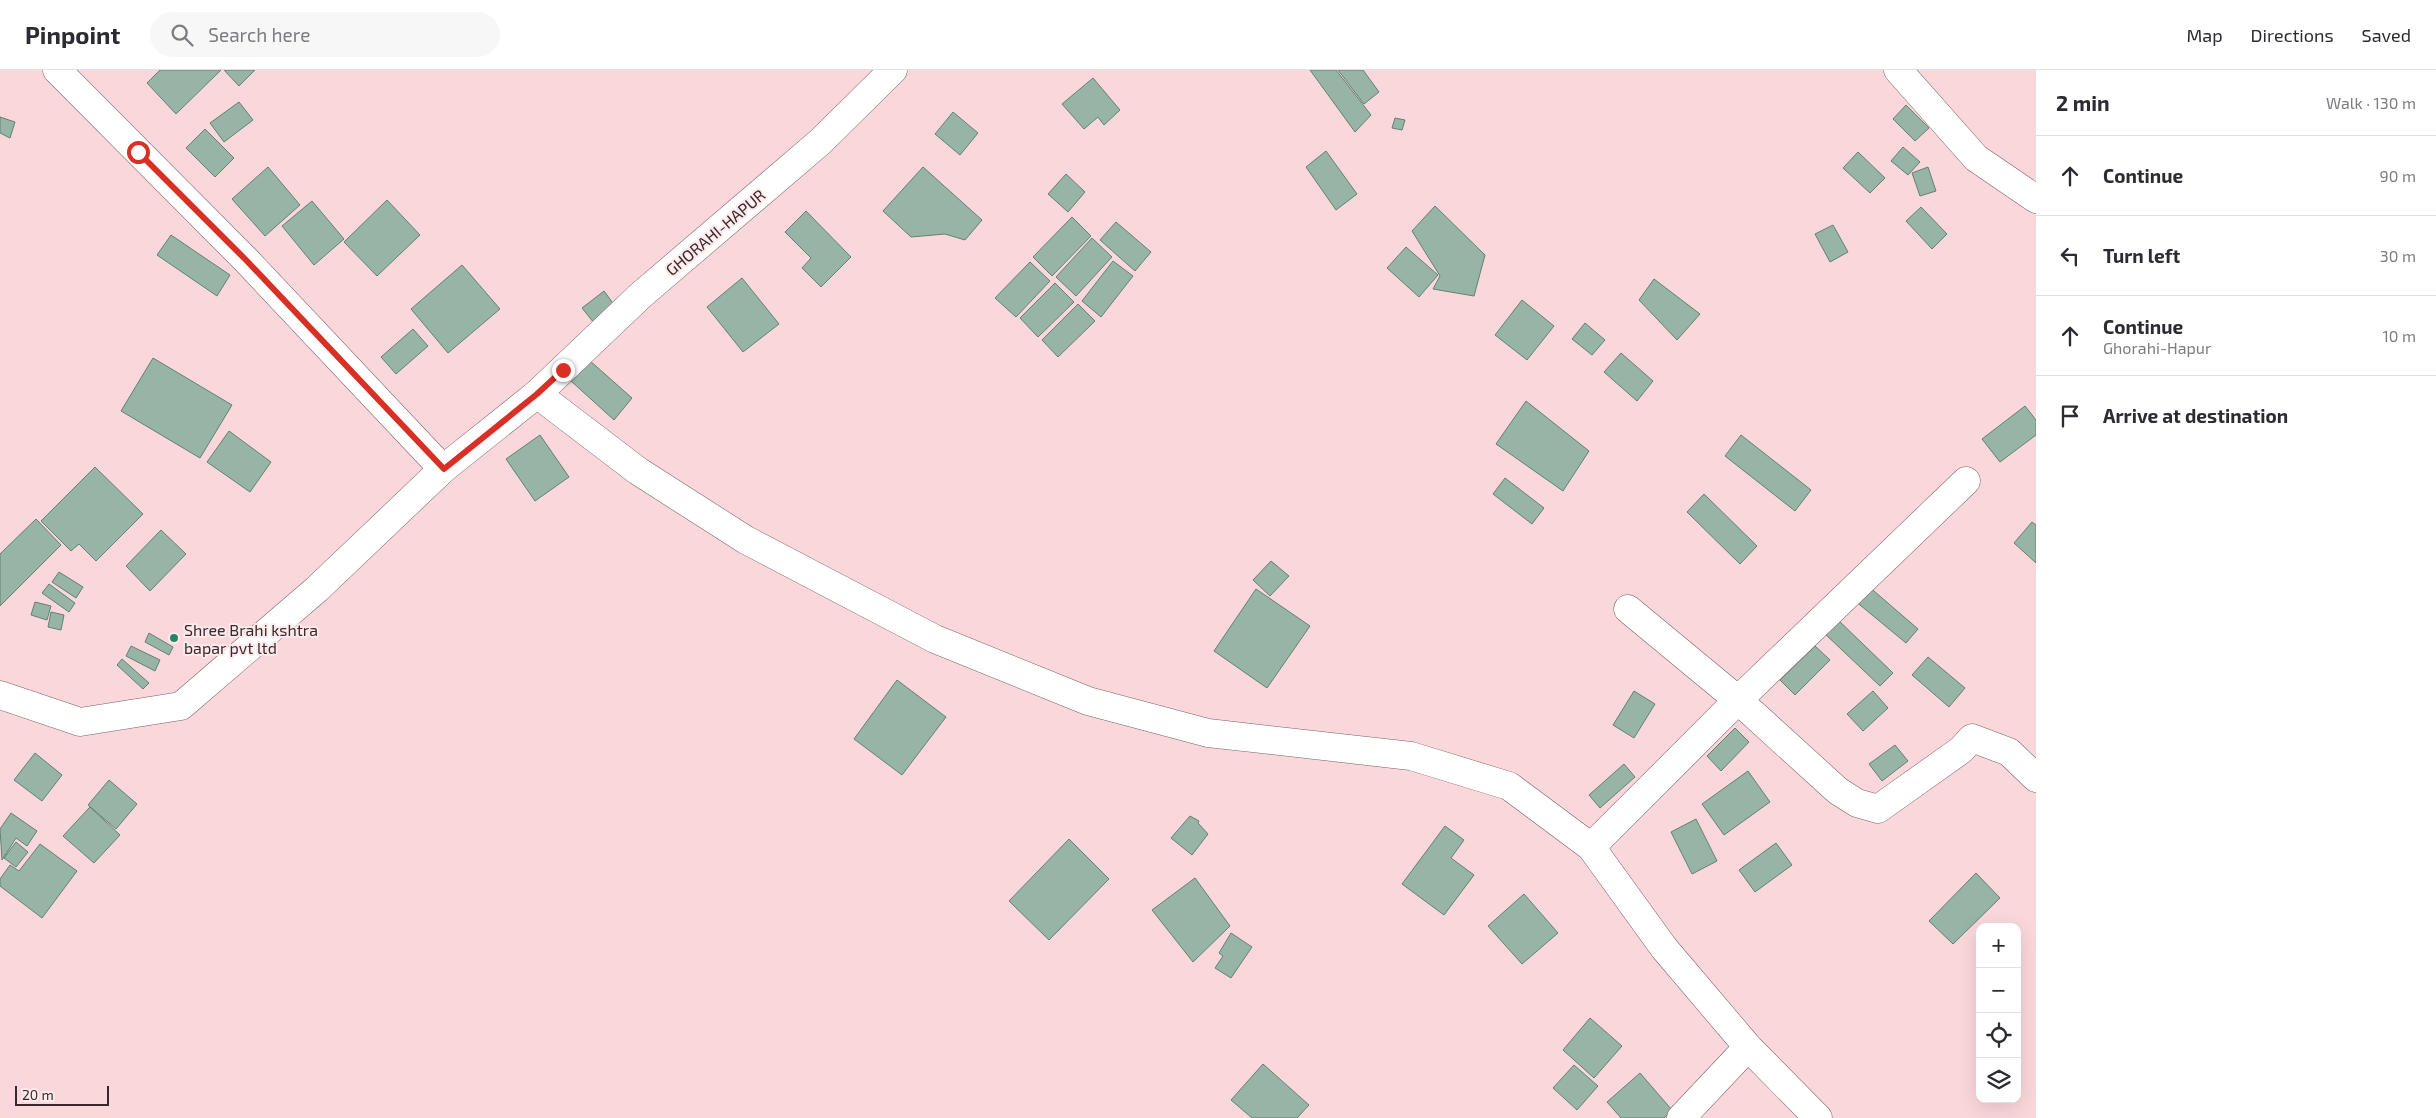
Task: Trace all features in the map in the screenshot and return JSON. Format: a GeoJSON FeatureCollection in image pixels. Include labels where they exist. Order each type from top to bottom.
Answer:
{"type":"FeatureCollection","features":[{"type":"Feature","properties":{"kind":"street"},"geometry":{"type":"LineString","coordinates":[[57,70],[246,260],[444,469]]}},
{"type":"Feature","properties":{"kind":"street","name":"GHORAHI-HAPUR"},"geometry":{"type":"LineString","coordinates":[[0,695],[80,722],[181,706],[317,589],[444,469],[537,394],[641,295],[820,142],[894,70]]}},
{"type":"Feature","properties":{"kind":"street"},"geometry":{"type":"LineString","coordinates":[[1898,70],[1976,158],[2036,199]]}},
{"type":"Feature","properties":{"kind":"street"},"geometry":{"type":"LineString","coordinates":[[537,394],[638,471],[746,540],[935,638],[1088,701],[1208,733],[1411,756],[1509,786],[1591,848],[1664,948],[1748,1047],[1818,1118]]}},
{"type":"Feature","properties":{"kind":"street"},"geometry":{"type":"LineString","coordinates":[[1591,848],[1738,700],[1966,481]]}},
{"type":"Feature","properties":{"kind":"street"},"geometry":{"type":"LineString","coordinates":[[1628,609],[1738,700],[1838,791],[1864,805],[1878,808],[1961,750],[1972,738],[2008,752],[2036,778]]}},
{"type":"Feature","properties":{"kind":"street"},"geometry":{"type":"LineString","coordinates":[[1681,1118],[1748,1047]]}},
{"type":"Feature","properties":{"kind":"building"},"geometry":{"type":"Polygon","coordinates":[[[160,70],[221,70],[176,114],[147,83],[160,70]]]}},
{"type":"Feature","properties":{"kind":"building"},"geometry":{"type":"Polygon","coordinates":[[[224,70],[255,70],[239,86],[224,70]]]}},
{"type":"Feature","properties":{"kind":"building"},"geometry":{"type":"Polygon","coordinates":[[[1310,70],[1336,70],[1371,115],[1355,132],[1310,70]]]}},
{"type":"Feature","properties":{"kind":"building"},"geometry":{"type":"Polygon","coordinates":[[[1338,70],[1363,70],[1379,92],[1364,104],[1338,70]]]}},
{"type":"Feature","properties":{"kind":"building"},"geometry":{"type":"Polygon","coordinates":[[[1093,78],[1120,110],[1104,125],[1098,117],[1084,129],[1062,104],[1093,78]]]}},
{"type":"Feature","properties":{"kind":"building"},"geometry":{"type":"Polygon","coordinates":[[[239,102],[253,120],[224,142],[210,123],[239,102]]]}},
{"type":"Feature","properties":{"kind":"building"},"geometry":{"type":"Polygon","coordinates":[[[1906,105],[1929,128],[1915,141],[1893,119],[1906,105]]]}},
{"type":"Feature","properties":{"kind":"building"},"geometry":{"type":"Polygon","coordinates":[[[953,112],[978,133],[960,155],[935,134],[953,112]]]}},
{"type":"Feature","properties":{"kind":"building"},"geometry":{"type":"Polygon","coordinates":[[[0,117],[15,122],[10,138],[0,133],[0,117]]]}},
{"type":"Feature","properties":{"kind":"building"},"geometry":{"type":"Polygon","coordinates":[[[1395,118],[1405,120],[1402,130],[1392,128],[1395,118]]]}},
{"type":"Feature","properties":{"kind":"building"},"geometry":{"type":"Polygon","coordinates":[[[205,129],[234,158],[215,177],[186,148],[205,129]]]}},
{"type":"Feature","properties":{"kind":"building"},"geometry":{"type":"Polygon","coordinates":[[[1903,147],[1920,162],[1908,175],[1891,161],[1903,147]]]}},
{"type":"Feature","properties":{"kind":"building"},"geometry":{"type":"Polygon","coordinates":[[[1326,151],[1357,194],[1336,210],[1306,167],[1326,151]]]}},
{"type":"Feature","properties":{"kind":"building"},"geometry":{"type":"Polygon","coordinates":[[[1858,152],[1885,178],[1870,193],[1843,168],[1858,152]]]}},
{"type":"Feature","properties":{"kind":"building"},"geometry":{"type":"Polygon","coordinates":[[[268,167],[300,205],[265,236],[232,199],[268,167]]]}},
{"type":"Feature","properties":{"kind":"building"},"geometry":{"type":"Polygon","coordinates":[[[923,167],[982,220],[965,240],[945,234],[911,237],[883,211],[923,167]]]}},
{"type":"Feature","properties":{"kind":"building"},"geometry":{"type":"Polygon","coordinates":[[[1928,167],[1936,191],[1920,196],[1912,173],[1928,167]]]}},
{"type":"Feature","properties":{"kind":"building"},"geometry":{"type":"Polygon","coordinates":[[[1066,174],[1085,192],[1068,212],[1048,194],[1066,174]]]}},
{"type":"Feature","properties":{"kind":"building"},"geometry":{"type":"Polygon","coordinates":[[[387,200],[420,235],[377,276],[344,242],[387,200]]]}},
{"type":"Feature","properties":{"kind":"building"},"geometry":{"type":"Polygon","coordinates":[[[312,201],[344,239],[314,265],[282,226],[312,201]]]}},
{"type":"Feature","properties":{"kind":"building"},"geometry":{"type":"Polygon","coordinates":[[[1435,206],[1485,255],[1474,296],[1433,289],[1440,276],[1412,231],[1435,206]]]}},
{"type":"Feature","properties":{"kind":"building"},"geometry":{"type":"Polygon","coordinates":[[[1921,207],[1947,234],[1932,249],[1906,221],[1921,207]]]}},
{"type":"Feature","properties":{"kind":"building"},"geometry":{"type":"Polygon","coordinates":[[[806,211],[851,257],[821,287],[802,268],[811,258],[785,232],[806,211]]]}},
{"type":"Feature","properties":{"kind":"building"},"geometry":{"type":"Polygon","coordinates":[[[1072,217],[1091,236],[1052,276],[1033,257],[1072,217]]]}},
{"type":"Feature","properties":{"kind":"building"},"geometry":{"type":"Polygon","coordinates":[[[1116,222],[1151,252],[1135,271],[1100,240],[1116,222]]]}},
{"type":"Feature","properties":{"kind":"building"},"geometry":{"type":"Polygon","coordinates":[[[1833,225],[1848,252],[1830,262],[1815,234],[1833,225]]]}},
{"type":"Feature","properties":{"kind":"building"},"geometry":{"type":"Polygon","coordinates":[[[171,235],[230,275],[217,296],[157,255],[171,235]]]}},
{"type":"Feature","properties":{"kind":"building"},"geometry":{"type":"Polygon","coordinates":[[[1092,238],[1112,257],[1076,296],[1056,277],[1092,238]]]}},
{"type":"Feature","properties":{"kind":"building"},"geometry":{"type":"Polygon","coordinates":[[[1406,247],[1438,275],[1419,297],[1387,268],[1406,247]]]}},
{"type":"Feature","properties":{"kind":"building"},"geometry":{"type":"Polygon","coordinates":[[[1113,261],[1133,276],[1101,317],[1082,301],[1113,261]]]}},
{"type":"Feature","properties":{"kind":"building"},"geometry":{"type":"Polygon","coordinates":[[[1030,262],[1050,281],[1016,317],[995,298],[1030,262]]]}},
{"type":"Feature","properties":{"kind":"building"},"geometry":{"type":"Polygon","coordinates":[[[462,265],[500,309],[448,353],[411,309],[462,265]]]}},
{"type":"Feature","properties":{"kind":"building"},"geometry":{"type":"Polygon","coordinates":[[[742,278],[779,324],[743,352],[707,307],[742,278]]]}},
{"type":"Feature","properties":{"kind":"building"},"geometry":{"type":"Polygon","coordinates":[[[1654,279],[1700,314],[1677,340],[1639,300],[1654,279]]]}},
{"type":"Feature","properties":{"kind":"building"},"geometry":{"type":"Polygon","coordinates":[[[1055,283],[1074,302],[1038,337],[1020,318],[1055,283]]]}},
{"type":"Feature","properties":{"kind":"building"},"geometry":{"type":"Polygon","coordinates":[[[604,291],[615,306],[594,323],[582,308],[604,291]]]}},
{"type":"Feature","properties":{"kind":"building"},"geometry":{"type":"Polygon","coordinates":[[[1522,300],[1554,326],[1527,360],[1495,335],[1522,300]]]}},
{"type":"Feature","properties":{"kind":"building"},"geometry":{"type":"Polygon","coordinates":[[[1078,304],[1095,321],[1058,357],[1042,340],[1078,304]]]}},
{"type":"Feature","properties":{"kind":"building"},"geometry":{"type":"Polygon","coordinates":[[[1585,323],[1605,340],[1592,355],[1572,339],[1585,323]]]}},
{"type":"Feature","properties":{"kind":"building"},"geometry":{"type":"Polygon","coordinates":[[[413,329],[428,346],[396,374],[381,357],[413,329]]]}},
{"type":"Feature","properties":{"kind":"building"},"geometry":{"type":"Polygon","coordinates":[[[1621,353],[1653,381],[1637,401],[1604,372],[1621,353]]]}},
{"type":"Feature","properties":{"kind":"building"},"geometry":{"type":"Polygon","coordinates":[[[153,358],[232,405],[200,458],[121,411],[153,358]]]}},
{"type":"Feature","properties":{"kind":"building"},"geometry":{"type":"Polygon","coordinates":[[[589,360],[632,398],[614,420],[571,381],[589,360]]]}},
{"type":"Feature","properties":{"kind":"building"},"geometry":{"type":"Polygon","coordinates":[[[1526,401],[1589,451],[1563,491],[1496,444],[1526,401]]]}},
{"type":"Feature","properties":{"kind":"building"},"geometry":{"type":"Polygon","coordinates":[[[2025,406],[2036,420],[2036,435],[2000,462],[1982,439],[2025,406]]]}},
{"type":"Feature","properties":{"kind":"building"},"geometry":{"type":"Polygon","coordinates":[[[229,431],[271,462],[250,492],[207,462],[229,431]]]}},
{"type":"Feature","properties":{"kind":"building"},"geometry":{"type":"Polygon","coordinates":[[[540,435],[569,477],[535,501],[506,459],[540,435]]]}},
{"type":"Feature","properties":{"kind":"building"},"geometry":{"type":"Polygon","coordinates":[[[1741,435],[1811,490],[1795,511],[1725,456],[1741,435]]]}},
{"type":"Feature","properties":{"kind":"building"},"geometry":{"type":"Polygon","coordinates":[[[95,467],[143,514],[96,561],[79,544],[71,551],[41,521],[95,467]]]}},
{"type":"Feature","properties":{"kind":"building"},"geometry":{"type":"Polygon","coordinates":[[[1505,478],[1544,508],[1532,524],[1493,494],[1505,478]]]}},
{"type":"Feature","properties":{"kind":"building"},"geometry":{"type":"Polygon","coordinates":[[[1704,494],[1757,546],[1740,564],[1687,512],[1704,494]]]}},
{"type":"Feature","properties":{"kind":"building"},"geometry":{"type":"Polygon","coordinates":[[[36,519],[61,545],[0,606],[0,554],[36,519]]]}},
{"type":"Feature","properties":{"kind":"building"},"geometry":{"type":"Polygon","coordinates":[[[2032,522],[2036,525],[2036,563],[2014,543],[2032,522]]]}},
{"type":"Feature","properties":{"kind":"building"},"geometry":{"type":"Polygon","coordinates":[[[161,530],[186,554],[150,591],[126,566],[161,530]]]}},
{"type":"Feature","properties":{"kind":"building"},"geometry":{"type":"Polygon","coordinates":[[[1271,561],[1289,576],[1270,596],[1253,580],[1271,561]]]}},
{"type":"Feature","properties":{"kind":"building"},"geometry":{"type":"Polygon","coordinates":[[[59,572],[83,587],[76,598],[52,582],[59,572]]]}},
{"type":"Feature","properties":{"kind":"building"},"geometry":{"type":"Polygon","coordinates":[[[49,584],[75,603],[69,612],[42,593],[49,584]]]}},
{"type":"Feature","properties":{"kind":"building"},"geometry":{"type":"Polygon","coordinates":[[[1867,585],[1918,629],[1906,643],[1854,600],[1867,585]]]}},
{"type":"Feature","properties":{"kind":"building"},"geometry":{"type":"Polygon","coordinates":[[[1256,589],[1310,626],[1267,688],[1214,651],[1256,589]]]}},
{"type":"Feature","properties":{"kind":"building"},"geometry":{"type":"Polygon","coordinates":[[[35,602],[51,606],[47,620],[31,615],[35,602]]]}},
{"type":"Feature","properties":{"kind":"building"},"geometry":{"type":"Polygon","coordinates":[[[51,612],[64,615],[61,630],[48,627],[51,612]]]}},
{"type":"Feature","properties":{"kind":"building"},"geometry":{"type":"Polygon","coordinates":[[[1836,618],[1893,673],[1880,686],[1823,632],[1836,618]]]}},
{"type":"Feature","properties":{"kind":"building"},"geometry":{"type":"Polygon","coordinates":[[[149,633],[173,647],[169,655],[145,642],[149,633]]]}},
{"type":"Feature","properties":{"kind":"building"},"geometry":{"type":"Polygon","coordinates":[[[131,646],[160,660],[155,671],[126,656],[131,646]]]}},
{"type":"Feature","properties":{"kind":"building"},"geometry":{"type":"Polygon","coordinates":[[[1815,646],[1830,660],[1795,695],[1780,680],[1815,646]]]}},
{"type":"Feature","properties":{"kind":"building"},"geometry":{"type":"Polygon","coordinates":[[[1928,657],[1965,688],[1949,707],[1912,675],[1928,657]]]}},
{"type":"Feature","properties":{"kind":"building"},"geometry":{"type":"Polygon","coordinates":[[[122,659],[149,683],[143,689],[117,665],[122,659]]]}},
{"type":"Feature","properties":{"kind":"building"},"geometry":{"type":"Polygon","coordinates":[[[897,680],[946,717],[902,775],[854,739],[897,680]]]}},
{"type":"Feature","properties":{"kind":"building"},"geometry":{"type":"Polygon","coordinates":[[[1634,691],[1655,704],[1634,738],[1613,725],[1634,691]]]}},
{"type":"Feature","properties":{"kind":"building"},"geometry":{"type":"Polygon","coordinates":[[[1873,691],[1888,708],[1863,731],[1847,714],[1873,691]]]}},
{"type":"Feature","properties":{"kind":"building"},"geometry":{"type":"Polygon","coordinates":[[[1735,728],[1749,742],[1721,771],[1707,756],[1735,728]]]}},
{"type":"Feature","properties":{"kind":"building"},"geometry":{"type":"Polygon","coordinates":[[[1895,745],[1908,761],[1882,781],[1869,764],[1895,745]]]}},
{"type":"Feature","properties":{"kind":"building"},"geometry":{"type":"Polygon","coordinates":[[[35,753],[62,775],[42,801],[14,780],[35,753]]]}},
{"type":"Feature","properties":{"kind":"building"},"geometry":{"type":"Polygon","coordinates":[[[1624,764],[1635,777],[1600,808],[1589,795],[1624,764]]]}},
{"type":"Feature","properties":{"kind":"building"},"geometry":{"type":"Polygon","coordinates":[[[1748,771],[1770,802],[1724,835],[1702,804],[1748,771]]]}},
{"type":"Feature","properties":{"kind":"building"},"geometry":{"type":"Polygon","coordinates":[[[109,780],[137,804],[116,829],[88,805],[109,780]]]}},
{"type":"Feature","properties":{"kind":"building"},"geometry":{"type":"Polygon","coordinates":[[[90,807],[120,835],[94,863],[63,836],[90,807]]]}},
{"type":"Feature","properties":{"kind":"building"},"geometry":{"type":"Polygon","coordinates":[[[11,813],[37,831],[27,846],[16,838],[2,860],[0,829],[11,813]]]}},
{"type":"Feature","properties":{"kind":"building"},"geometry":{"type":"Polygon","coordinates":[[[1190,816],[1199,821],[1198,823],[1208,834],[1192,855],[1171,838],[1190,816]]]}},
{"type":"Feature","properties":{"kind":"building"},"geometry":{"type":"Polygon","coordinates":[[[1696,819],[1717,861],[1692,874],[1671,832],[1696,819]]]}},
{"type":"Feature","properties":{"kind":"building"},"geometry":{"type":"Polygon","coordinates":[[[1445,826],[1464,840],[1451,858],[1474,875],[1444,915],[1402,884],[1445,826]]]}},
{"type":"Feature","properties":{"kind":"building"},"geometry":{"type":"Polygon","coordinates":[[[1069,839],[1109,879],[1049,940],[1009,901],[1069,839]]]}},
{"type":"Feature","properties":{"kind":"building"},"geometry":{"type":"Polygon","coordinates":[[[16,842],[28,852],[16,867],[4,858],[16,842]]]}},
{"type":"Feature","properties":{"kind":"building"},"geometry":{"type":"Polygon","coordinates":[[[1776,843],[1792,865],[1755,892],[1739,870],[1776,843]]]}},
{"type":"Feature","properties":{"kind":"building"},"geometry":{"type":"Polygon","coordinates":[[[40,844],[77,871],[42,918],[0,886],[0,879],[10,865],[19,871],[40,844]]]}},
{"type":"Feature","properties":{"kind":"building"},"geometry":{"type":"Polygon","coordinates":[[[1976,873],[2000,898],[1953,944],[1929,921],[1976,873]]]}},
{"type":"Feature","properties":{"kind":"building"},"geometry":{"type":"Polygon","coordinates":[[[1195,878],[1230,926],[1193,962],[1152,910],[1195,878]]]}},
{"type":"Feature","properties":{"kind":"building"},"geometry":{"type":"Polygon","coordinates":[[[1524,894],[1558,933],[1522,964],[1488,926],[1524,894]]]}},
{"type":"Feature","properties":{"kind":"building"},"geometry":{"type":"Polygon","coordinates":[[[1231,933],[1252,947],[1231,978],[1215,968],[1223,956],[1219,953],[1231,933]]]}},
{"type":"Feature","properties":{"kind":"building"},"geometry":{"type":"Polygon","coordinates":[[[1590,1018],[1622,1046],[1594,1078],[1563,1050],[1590,1018]]]}},
{"type":"Feature","properties":{"kind":"building"},"geometry":{"type":"Polygon","coordinates":[[[1263,1064],[1309,1105],[1297,1118],[1252,1118],[1231,1100],[1263,1064]]]}},
{"type":"Feature","properties":{"kind":"building"},"geometry":{"type":"Polygon","coordinates":[[[1574,1065],[1598,1086],[1577,1110],[1553,1088],[1574,1065]]]}},
{"type":"Feature","properties":{"kind":"building"},"geometry":{"type":"Polygon","coordinates":[[[1640,1073],[1672,1110],[1664,1118],[1621,1118],[1607,1102],[1640,1073]]]}},
{"type":"Feature","properties":{"kind":"place","name":"Shree Brahi kshtra bapar pvt ltd"},"geometry":{"type":"Point","coordinates":[174,638]}},
{"type":"Feature","properties":{"kind":"route"},"geometry":{"type":"LineString","coordinates":[[138,152],[246,260],[444,469],[537,394],[563,370]]}}]}
